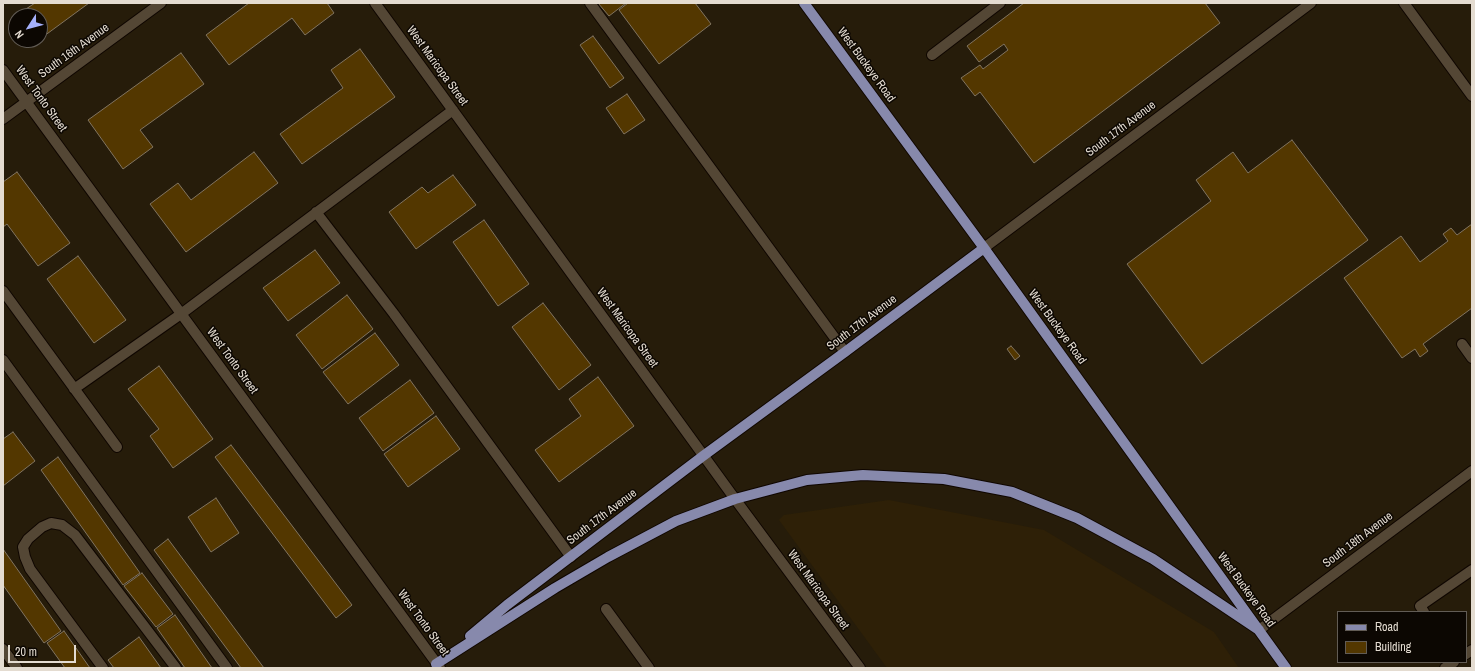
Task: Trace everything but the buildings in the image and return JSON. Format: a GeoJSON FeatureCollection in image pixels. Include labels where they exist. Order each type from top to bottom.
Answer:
{"type":"FeatureCollection","features":[{"type":"Feature","properties":{"kind":"main road","name":"West Buckeye Road"},"geometry":{"type":"LineString","coordinates":[[804,3],[984,248],[1286,668]]}},
{"type":"Feature","properties":{"kind":"main road","name":"South 17th Avenue"},"geometry":{"type":"LineString","coordinates":[[435,667],[507,605],[703,456],[984,248]]}},
{"type":"Feature","properties":{"kind":"main road"},"geometry":{"type":"LineString","coordinates":[[435,667],[555,588],[608,557],[676,521],[735,499],[807,480],[863,475],[944,479],[1012,492],[1077,518],[1153,559],[1259,630]]}},
{"type":"Feature","properties":{"kind":"street","name":"South 16th Avenue"},"geometry":{"type":"LineString","coordinates":[[3,119],[161,3]]}},
{"type":"Feature","properties":{"kind":"street","name":"West Maricopa Street"},"geometry":{"type":"LineString","coordinates":[[375,3],[703,456],[860,668]]}},
{"type":"Feature","properties":{"kind":"street"},"geometry":{"type":"LineString","coordinates":[[590,3],[845,352]]}},
{"type":"Feature","properties":{"kind":"street"},"geometry":{"type":"LineString","coordinates":[[932,55],[1000,3]]}},
{"type":"Feature","properties":{"kind":"street","name":"South 17th Avenue"},"geometry":{"type":"LineString","coordinates":[[984,248],[1310,3]]}},
{"type":"Feature","properties":{"kind":"street"},"geometry":{"type":"LineString","coordinates":[[1404,3],[1472,96]]}},
{"type":"Feature","properties":{"kind":"street","name":"West Tonto Street"},"geometry":{"type":"LineString","coordinates":[[3,70],[435,667]]}},
{"type":"Feature","properties":{"kind":"street"},"geometry":{"type":"LineString","coordinates":[[74,389],[181,314],[452,110]]}},
{"type":"Feature","properties":{"kind":"street"},"geometry":{"type":"LineString","coordinates":[[316,212],[394,314],[571,557]]}},
{"type":"Feature","properties":{"kind":"street"},"geometry":{"type":"LineString","coordinates":[[3,291],[117,448]]}},
{"type":"Feature","properties":{"kind":"street"},"geometry":{"type":"LineString","coordinates":[[1462,344],[1472,358]]}},
{"type":"Feature","properties":{"kind":"street"},"geometry":{"type":"LineString","coordinates":[[3,360],[227,668]]}},
{"type":"Feature","properties":{"kind":"street","name":"South 18th Avenue"},"geometry":{"type":"LineString","coordinates":[[1259,630],[1472,472]]}},
{"type":"Feature","properties":{"kind":"street"},"geometry":{"type":"LineString","coordinates":[[102,668],[30,568],[25,557],[23,548],[28,539],[42,527],[51,523],[62,525],[75,535],[176,668]]}},
{"type":"Feature","properties":{"kind":"street"},"geometry":{"type":"LineString","coordinates":[[1423,611],[1420,606],[1472,570]]}},
{"type":"Feature","properties":{"kind":"street"},"geometry":{"type":"LineString","coordinates":[[606,610],[649,668]]}},
{"type":"Feature","properties":{"kind":"street"},"geometry":{"type":"LineString","coordinates":[[3,649],[17,668]]}},
{"type":"Feature","properties":{"kind":"shaded area"},"geometry":{"type":"Polygon","coordinates":[[[889,500],[1044,530],[1214,632],[1239,668],[887,668],[779,520],[784,515],[889,500]]]}}]}
